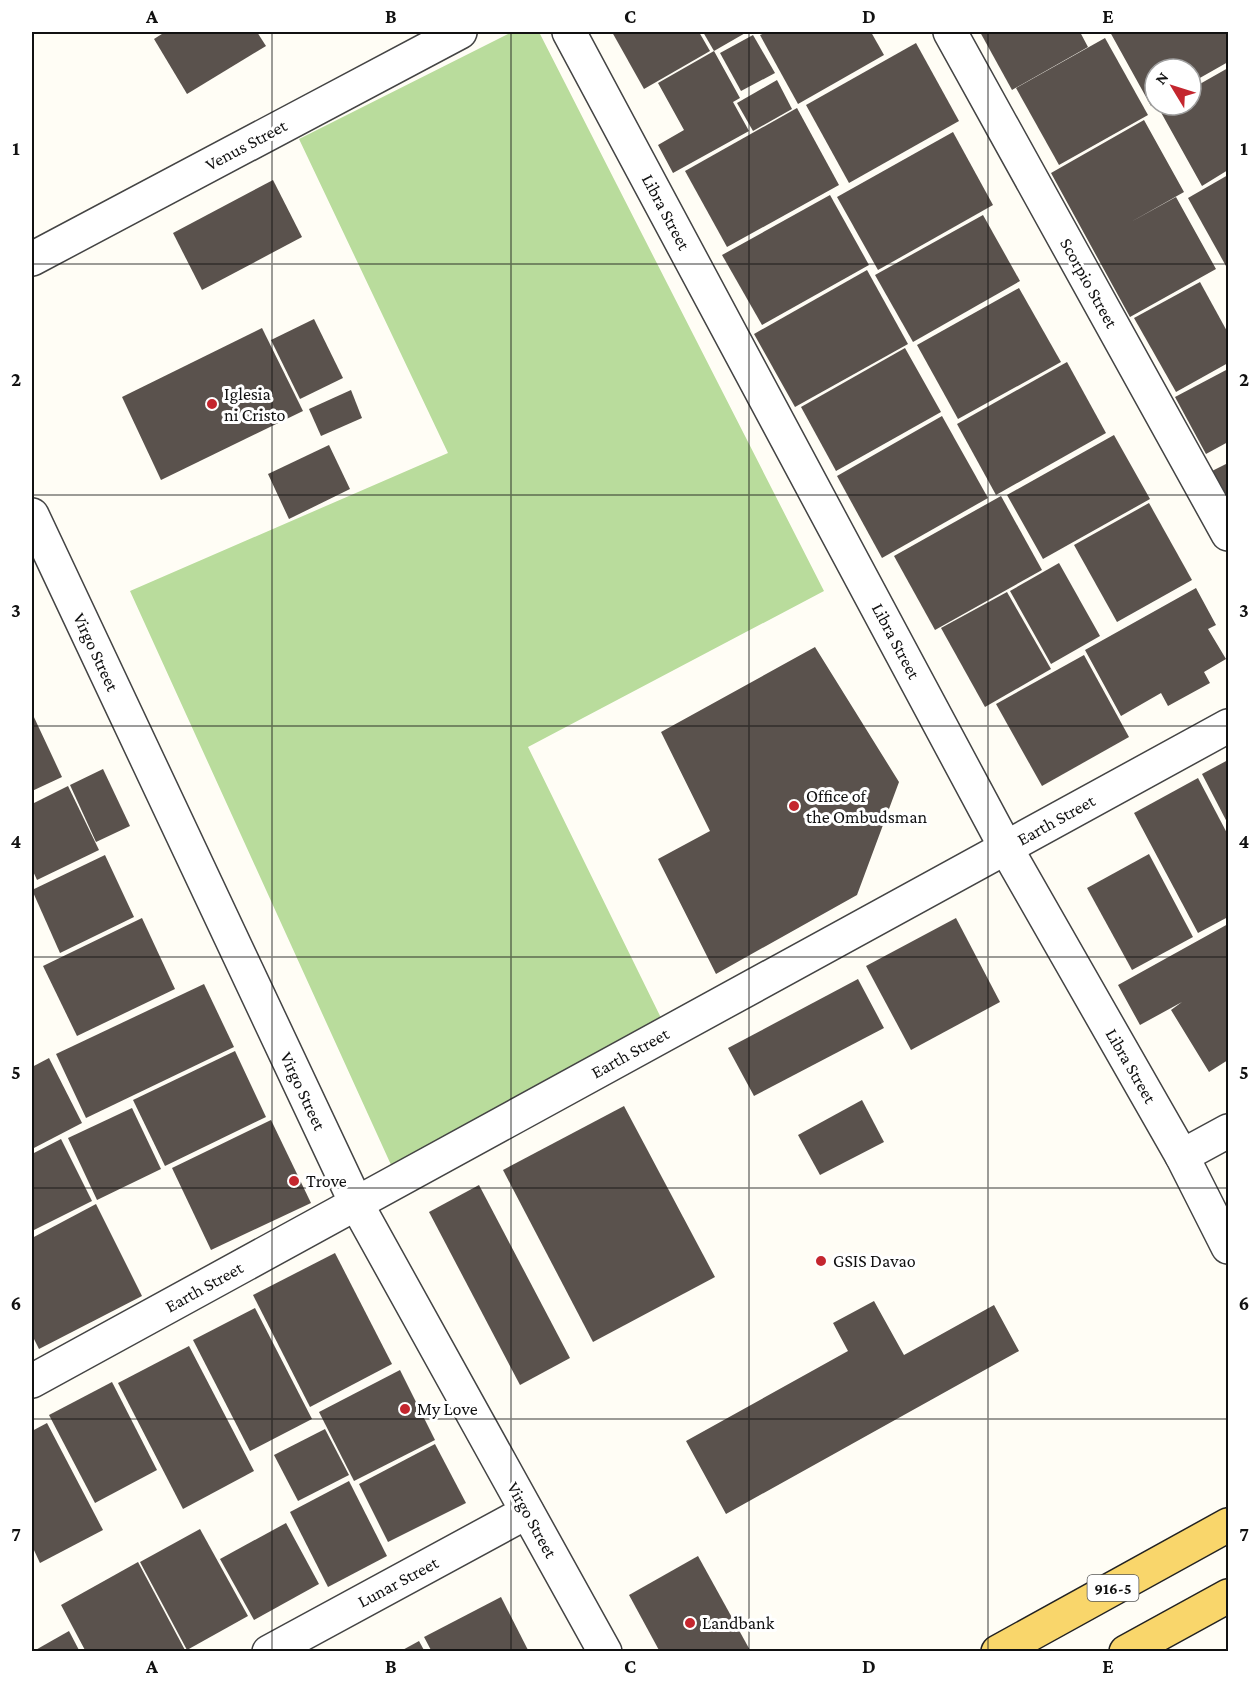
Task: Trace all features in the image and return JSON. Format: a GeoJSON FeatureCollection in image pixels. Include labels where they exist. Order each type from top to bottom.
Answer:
{"type":"FeatureCollection","features":[{"type":"Feature","properties":{"kind":"main road","name":"916-5"},"geometry":{"type":"LineString","coordinates":[[998,1652],[1228,1525]]}},
{"type":"Feature","properties":{"kind":"main road"},"geometry":{"type":"LineString","coordinates":[[1126,1652],[1228,1596]]}},
{"type":"Feature","properties":{"kind":"street","name":"Venus Street"},"geometry":{"type":"LineString","coordinates":[[32,259],[460,32]]}},
{"type":"Feature","properties":{"kind":"street","name":"Libra Street"},"geometry":{"type":"LineString","coordinates":[[570,32],[1006,848],[1182,1156],[1228,1247]]}},
{"type":"Feature","properties":{"kind":"street","name":"Scorpio Street"},"geometry":{"type":"LineString","coordinates":[[950,32],[1228,534]]}},
{"type":"Feature","properties":{"kind":"street","name":"Virgo Street"},"geometry":{"type":"LineString","coordinates":[[32,515],[356,1203],[605,1652]]}},
{"type":"Feature","properties":{"kind":"street","name":"Earth Street"},"geometry":{"type":"LineString","coordinates":[[33,1375],[356,1203],[1228,726]]}},
{"type":"Feature","properties":{"kind":"street"},"geometry":{"type":"LineString","coordinates":[[1182,1156],[1228,1131]]}},
{"type":"Feature","properties":{"kind":"street","name":"Lunar Street"},"geometry":{"type":"LineString","coordinates":[[269,1652],[527,1512]]}},
{"type":"Feature","properties":{"kind":"green space"},"geometry":{"type":"Polygon","coordinates":[[[512,32],[539,32],[824,591],[528,747],[664,1024],[392,1167],[130,591],[448,453],[299,139],[512,32]]]}},
{"type":"Feature","properties":{"kind":"building"},"geometry":{"type":"Polygon","coordinates":[[[165,32],[257,32],[266,46],[187,94],[154,39],[165,32]]]}},
{"type":"Feature","properties":{"kind":"building"},"geometry":{"type":"Polygon","coordinates":[[[612,32],[699,32],[710,51],[644,89],[612,32]]]}},
{"type":"Feature","properties":{"kind":"building"},"geometry":{"type":"Polygon","coordinates":[[[703,32],[747,32],[714,51],[703,32]]]}},
{"type":"Feature","properties":{"kind":"building"},"geometry":{"type":"Polygon","coordinates":[[[767,32],[871,32],[884,55],[798,104],[760,35],[767,32]]]}},
{"type":"Feature","properties":{"kind":"building"},"geometry":{"type":"Polygon","coordinates":[[[980,32],[1080,32],[1088,47],[1012,90],[980,32]]]}},
{"type":"Feature","properties":{"kind":"building"},"geometry":{"type":"Polygon","coordinates":[[[1110,32],[1228,32],[1228,62],[1203,76],[1203,57],[1143,57],[1143,92],[1110,32]]]}},
{"type":"Feature","properties":{"kind":"building"},"geometry":{"type":"Polygon","coordinates":[[[753,35],[775,73],[741,91],[720,53],[753,35]]]}},
{"type":"Feature","properties":{"kind":"building"},"geometry":{"type":"Polygon","coordinates":[[[1105,38],[1143,106],[1144,117],[1059,165],[1016,88],[1105,38]]]}},
{"type":"Feature","properties":{"kind":"building"},"geometry":{"type":"Polygon","coordinates":[[[916,43],[959,121],[849,183],[806,105],[916,43]]]}},
{"type":"Feature","properties":{"kind":"building"},"geometry":{"type":"Polygon","coordinates":[[[714,51],[740,98],[733,102],[749,131],[673,173],[658,145],[684,130],[658,83],[714,51]]]}},
{"type":"Feature","properties":{"kind":"building"},"geometry":{"type":"Polygon","coordinates":[[[1228,68],[1228,170],[1202,186],[1164,117],[1203,117],[1203,82],[1228,68]]]}},
{"type":"Feature","properties":{"kind":"building"},"geometry":{"type":"Polygon","coordinates":[[[777,80],[792,109],[753,131],[737,103],[777,80]]]}},
{"type":"Feature","properties":{"kind":"building"},"geometry":{"type":"Polygon","coordinates":[[[797,108],[839,185],[727,247],[685,171],[797,108]]]}},
{"type":"Feature","properties":{"kind":"building"},"geometry":{"type":"Polygon","coordinates":[[[1144,120],[1184,192],[1129,223],[1176,197],[1216,269],[1130,317],[1051,173],[1144,120]]]}},
{"type":"Feature","properties":{"kind":"building"},"geometry":{"type":"Polygon","coordinates":[[[953,132],[993,205],[878,270],[837,197],[953,132]]]}},
{"type":"Feature","properties":{"kind":"building"},"geometry":{"type":"Polygon","coordinates":[[[1228,175],[1228,264],[1226,266],[1188,198],[1228,175]]]}},
{"type":"Feature","properties":{"kind":"building"},"geometry":{"type":"Polygon","coordinates":[[[273,180],[302,237],[202,290],[173,233],[273,180]]]}},
{"type":"Feature","properties":{"kind":"building"},"geometry":{"type":"Polygon","coordinates":[[[830,195],[869,265],[762,325],[722,255],[830,195]]]}},
{"type":"Feature","properties":{"kind":"building"},"geometry":{"type":"Polygon","coordinates":[[[983,215],[1020,281],[913,342],[875,275],[983,215]]]}},
{"type":"Feature","properties":{"kind":"building"},"geometry":{"type":"Polygon","coordinates":[[[867,270],[908,344],[795,407],[754,334],[867,270]]]}},
{"type":"Feature","properties":{"kind":"building"},"geometry":{"type":"Polygon","coordinates":[[[1200,282],[1228,333],[1228,363],[1176,392],[1134,318],[1200,282]]]}},
{"type":"Feature","properties":{"kind":"building"},"geometry":{"type":"Polygon","coordinates":[[[1019,288],[1061,362],[958,419],[917,345],[1019,288]]]}},
{"type":"Feature","properties":{"kind":"building"},"geometry":{"type":"Polygon","coordinates":[[[314,319],[343,378],[300,399],[271,340],[314,319]]]}},
{"type":"Feature","properties":{"kind":"building","name":"Iglesia ni Cristo"},"geometry":{"type":"Polygon","coordinates":[[[262,328],[303,411],[161,480],[122,397],[262,328]]]}},
{"type":"Feature","properties":{"kind":"building"},"geometry":{"type":"Polygon","coordinates":[[[905,348],[941,412],[836,471],[801,407],[905,348]]]}},
{"type":"Feature","properties":{"kind":"building"},"geometry":{"type":"Polygon","coordinates":[[[1067,362],[1106,433],[996,495],[957,424],[1067,362]]]}},
{"type":"Feature","properties":{"kind":"building"},"geometry":{"type":"Polygon","coordinates":[[[1228,369],[1228,442],[1206,454],[1175,397],[1228,369]]]}},
{"type":"Feature","properties":{"kind":"building"},"geometry":{"type":"Polygon","coordinates":[[[351,390],[362,418],[321,436],[309,409],[351,390]]]}},
{"type":"Feature","properties":{"kind":"building"},"geometry":{"type":"Polygon","coordinates":[[[942,416],[988,498],[882,558],[837,476],[942,416]]]}},
{"type":"Feature","properties":{"kind":"building"},"geometry":{"type":"Polygon","coordinates":[[[1114,435],[1150,499],[1043,559],[1007,495],[1114,435]]]}},
{"type":"Feature","properties":{"kind":"building"},"geometry":{"type":"Polygon","coordinates":[[[329,445],[350,489],[289,519],[268,474],[329,445]]]}},
{"type":"Feature","properties":{"kind":"building"},"geometry":{"type":"Polygon","coordinates":[[[1228,463],[1228,507],[1210,472],[1228,463]]]}},
{"type":"Feature","properties":{"kind":"building"},"geometry":{"type":"Polygon","coordinates":[[[1001,496],[1042,570],[935,630],[894,556],[1001,496]]]}},
{"type":"Feature","properties":{"kind":"building"},"geometry":{"type":"Polygon","coordinates":[[[1149,503],[1192,580],[1117,622],[1074,545],[1149,503]]]}},
{"type":"Feature","properties":{"kind":"building"},"geometry":{"type":"Polygon","coordinates":[[[1059,563],[1100,636],[1051,664],[1010,591],[1059,563]]]}},
{"type":"Feature","properties":{"kind":"building"},"geometry":{"type":"Polygon","coordinates":[[[1196,588],[1216,625],[1208,629],[1226,659],[1204,672],[1210,683],[1168,706],[1161,693],[1121,716],[1085,650],[1196,588]]]}},
{"type":"Feature","properties":{"kind":"building"},"geometry":{"type":"Polygon","coordinates":[[[1007,592],[1051,669],[985,707],[941,628],[1007,592]]]}},
{"type":"Feature","properties":{"kind":"building","name":"Office of the Ombudsman"},"geometry":{"type":"Polygon","coordinates":[[[815,647],[899,782],[857,895],[716,974],[658,859],[710,831],[661,732],[815,647]]]}},
{"type":"Feature","properties":{"kind":"building"},"geometry":{"type":"Polygon","coordinates":[[[1084,655],[1129,737],[1042,786],[996,704],[1084,655]]]}},
{"type":"Feature","properties":{"kind":"building"},"geometry":{"type":"Polygon","coordinates":[[[32,713],[62,777],[32,791],[32,713]]]}},
{"type":"Feature","properties":{"kind":"building"},"geometry":{"type":"Polygon","coordinates":[[[1228,760],[1228,824],[1202,774],[1228,760]]]}},
{"type":"Feature","properties":{"kind":"building"},"geometry":{"type":"Polygon","coordinates":[[[103,769],[130,826],[96,842],[70,785],[103,769]]]}},
{"type":"Feature","properties":{"kind":"building"},"geometry":{"type":"Polygon","coordinates":[[[1198,778],[1228,835],[1228,917],[1198,933],[1134,813],[1198,778]]]}},
{"type":"Feature","properties":{"kind":"building"},"geometry":{"type":"Polygon","coordinates":[[[68,786],[99,850],[37,880],[32,869],[32,804],[68,786]]]}},
{"type":"Feature","properties":{"kind":"building"},"geometry":{"type":"Polygon","coordinates":[[[1149,854],[1193,937],[1132,970],[1087,888],[1149,854]]]}},
{"type":"Feature","properties":{"kind":"building"},"geometry":{"type":"Polygon","coordinates":[[[105,855],[134,917],[60,953],[32,890],[105,855]]]}},
{"type":"Feature","properties":{"kind":"building"},"geometry":{"type":"Polygon","coordinates":[[[142,918],[175,989],[77,1036],[43,966],[142,918]]]}},
{"type":"Feature","properties":{"kind":"building"},"geometry":{"type":"Polygon","coordinates":[[[956,918],[1000,1002],[911,1050],[866,966],[956,918]]]}},
{"type":"Feature","properties":{"kind":"building"},"geometry":{"type":"Polygon","coordinates":[[[1228,924],[1228,1060],[1209,1072],[1171,1010],[1182,1002],[1140,1025],[1118,985],[1228,924]]]}},
{"type":"Feature","properties":{"kind":"building"},"geometry":{"type":"Polygon","coordinates":[[[858,979],[884,1028],[754,1096],[728,1048],[858,979]]]}},
{"type":"Feature","properties":{"kind":"building"},"geometry":{"type":"Polygon","coordinates":[[[204,984],[234,1047],[86,1118],[56,1054],[204,984]]]}},
{"type":"Feature","properties":{"kind":"building"},"geometry":{"type":"Polygon","coordinates":[[[235,1051],[266,1117],[165,1166],[133,1100],[235,1051]]]}},
{"type":"Feature","properties":{"kind":"building"},"geometry":{"type":"Polygon","coordinates":[[[49,1058],[82,1123],[32,1149],[32,1067],[49,1058]]]}},
{"type":"Feature","properties":{"kind":"building"},"geometry":{"type":"Polygon","coordinates":[[[862,1100],[884,1142],[820,1175],[798,1135],[862,1100]]]}},
{"type":"Feature","properties":{"kind":"building"},"geometry":{"type":"Polygon","coordinates":[[[624,1106],[715,1277],[593,1342],[503,1170],[624,1106]]]}},
{"type":"Feature","properties":{"kind":"building"},"geometry":{"type":"Polygon","coordinates":[[[132,1108],[161,1169],[97,1200],[68,1138],[132,1108]]]}},
{"type":"Feature","properties":{"kind":"building"},"geometry":{"type":"Polygon","coordinates":[[[271,1120],[311,1203],[211,1250],[172,1168],[271,1120]]]}},
{"type":"Feature","properties":{"kind":"building"},"geometry":{"type":"Polygon","coordinates":[[[61,1139],[92,1201],[32,1231],[32,1154],[61,1139]]]}},
{"type":"Feature","properties":{"kind":"building"},"geometry":{"type":"Polygon","coordinates":[[[479,1185],[570,1358],[520,1385],[429,1212],[479,1185]]]}},
{"type":"Feature","properties":{"kind":"building"},"geometry":{"type":"Polygon","coordinates":[[[96,1204],[142,1296],[39,1349],[32,1335],[32,1238],[96,1204]]]}},
{"type":"Feature","properties":{"kind":"building"},"geometry":{"type":"Polygon","coordinates":[[[335,1253],[392,1364],[310,1407],[253,1295],[335,1253]]]}},
{"type":"Feature","properties":{"kind":"building"},"geometry":{"type":"Polygon","coordinates":[[[874,1301],[904,1355],[994,1305],[1019,1351],[726,1514],[686,1441],[848,1351],[833,1323],[874,1301]]]}},
{"type":"Feature","properties":{"kind":"building"},"geometry":{"type":"Polygon","coordinates":[[[255,1308],[312,1419],[250,1451],[193,1340],[255,1308]]]}},
{"type":"Feature","properties":{"kind":"building"},"geometry":{"type":"Polygon","coordinates":[[[189,1346],[254,1471],[183,1509],[118,1383],[189,1346]]]}},
{"type":"Feature","properties":{"kind":"building"},"geometry":{"type":"Polygon","coordinates":[[[400,1370],[435,1440],[354,1481],[319,1412],[400,1370]]]}},
{"type":"Feature","properties":{"kind":"building"},"geometry":{"type":"Polygon","coordinates":[[[112,1382],[157,1470],[95,1503],[49,1415],[112,1382]]]}},
{"type":"Feature","properties":{"kind":"building"},"geometry":{"type":"Polygon","coordinates":[[[47,1423],[103,1530],[40,1563],[32,1546],[32,1431],[47,1423]]]}},
{"type":"Feature","properties":{"kind":"building"},"geometry":{"type":"Polygon","coordinates":[[[325,1429],[349,1475],[298,1501],[274,1455],[325,1429]]]}},
{"type":"Feature","properties":{"kind":"building"},"geometry":{"type":"Polygon","coordinates":[[[435,1444],[466,1503],[388,1542],[359,1484],[435,1444]]]}},
{"type":"Feature","properties":{"kind":"building"},"geometry":{"type":"Polygon","coordinates":[[[349,1481],[387,1556],[328,1587],[290,1512],[349,1481]]]}},
{"type":"Feature","properties":{"kind":"building"},"geometry":{"type":"Polygon","coordinates":[[[286,1523],[319,1584],[254,1620],[220,1559],[286,1523]]]}},
{"type":"Feature","properties":{"kind":"building"},"geometry":{"type":"Polygon","coordinates":[[[200,1529],[248,1616],[187,1650],[140,1562],[200,1529]]]}},
{"type":"Feature","properties":{"kind":"building","name":"Landbank"},"geometry":{"type":"Polygon","coordinates":[[[698,1556],[751,1652],[660,1652],[629,1595],[698,1556]]]}},
{"type":"Feature","properties":{"kind":"building"},"geometry":{"type":"Polygon","coordinates":[[[138,1562],[186,1652],[86,1652],[61,1605],[138,1562]]]}},
{"type":"Feature","properties":{"kind":"building"},"geometry":{"type":"Polygon","coordinates":[[[501,1597],[529,1652],[432,1652],[424,1637],[501,1597]]]}},
{"type":"Feature","properties":{"kind":"building"},"geometry":{"type":"Polygon","coordinates":[[[69,1631],[80,1652],[32,1652],[69,1631]]]}},
{"type":"Feature","properties":{"kind":"building"},"geometry":{"type":"Polygon","coordinates":[[[419,1641],[425,1652],[399,1652],[419,1641]]]}},
{"type":"Feature","properties":{"kind":"place","name":"Iglesia ni Cristo"},"geometry":{"type":"Point","coordinates":[212,404]}},
{"type":"Feature","properties":{"kind":"place","name":"Office of the Ombudsman"},"geometry":{"type":"Point","coordinates":[794,806]}},
{"type":"Feature","properties":{"kind":"place","name":"Trove"},"geometry":{"type":"Point","coordinates":[294,1181]}},
{"type":"Feature","properties":{"kind":"place","name":"GSIS Davao"},"geometry":{"type":"Point","coordinates":[821,1261]}},
{"type":"Feature","properties":{"kind":"place","name":"My Love"},"geometry":{"type":"Point","coordinates":[405,1409]}},
{"type":"Feature","properties":{"kind":"place","name":"Landbank"},"geometry":{"type":"Point","coordinates":[690,1623]}}]}
